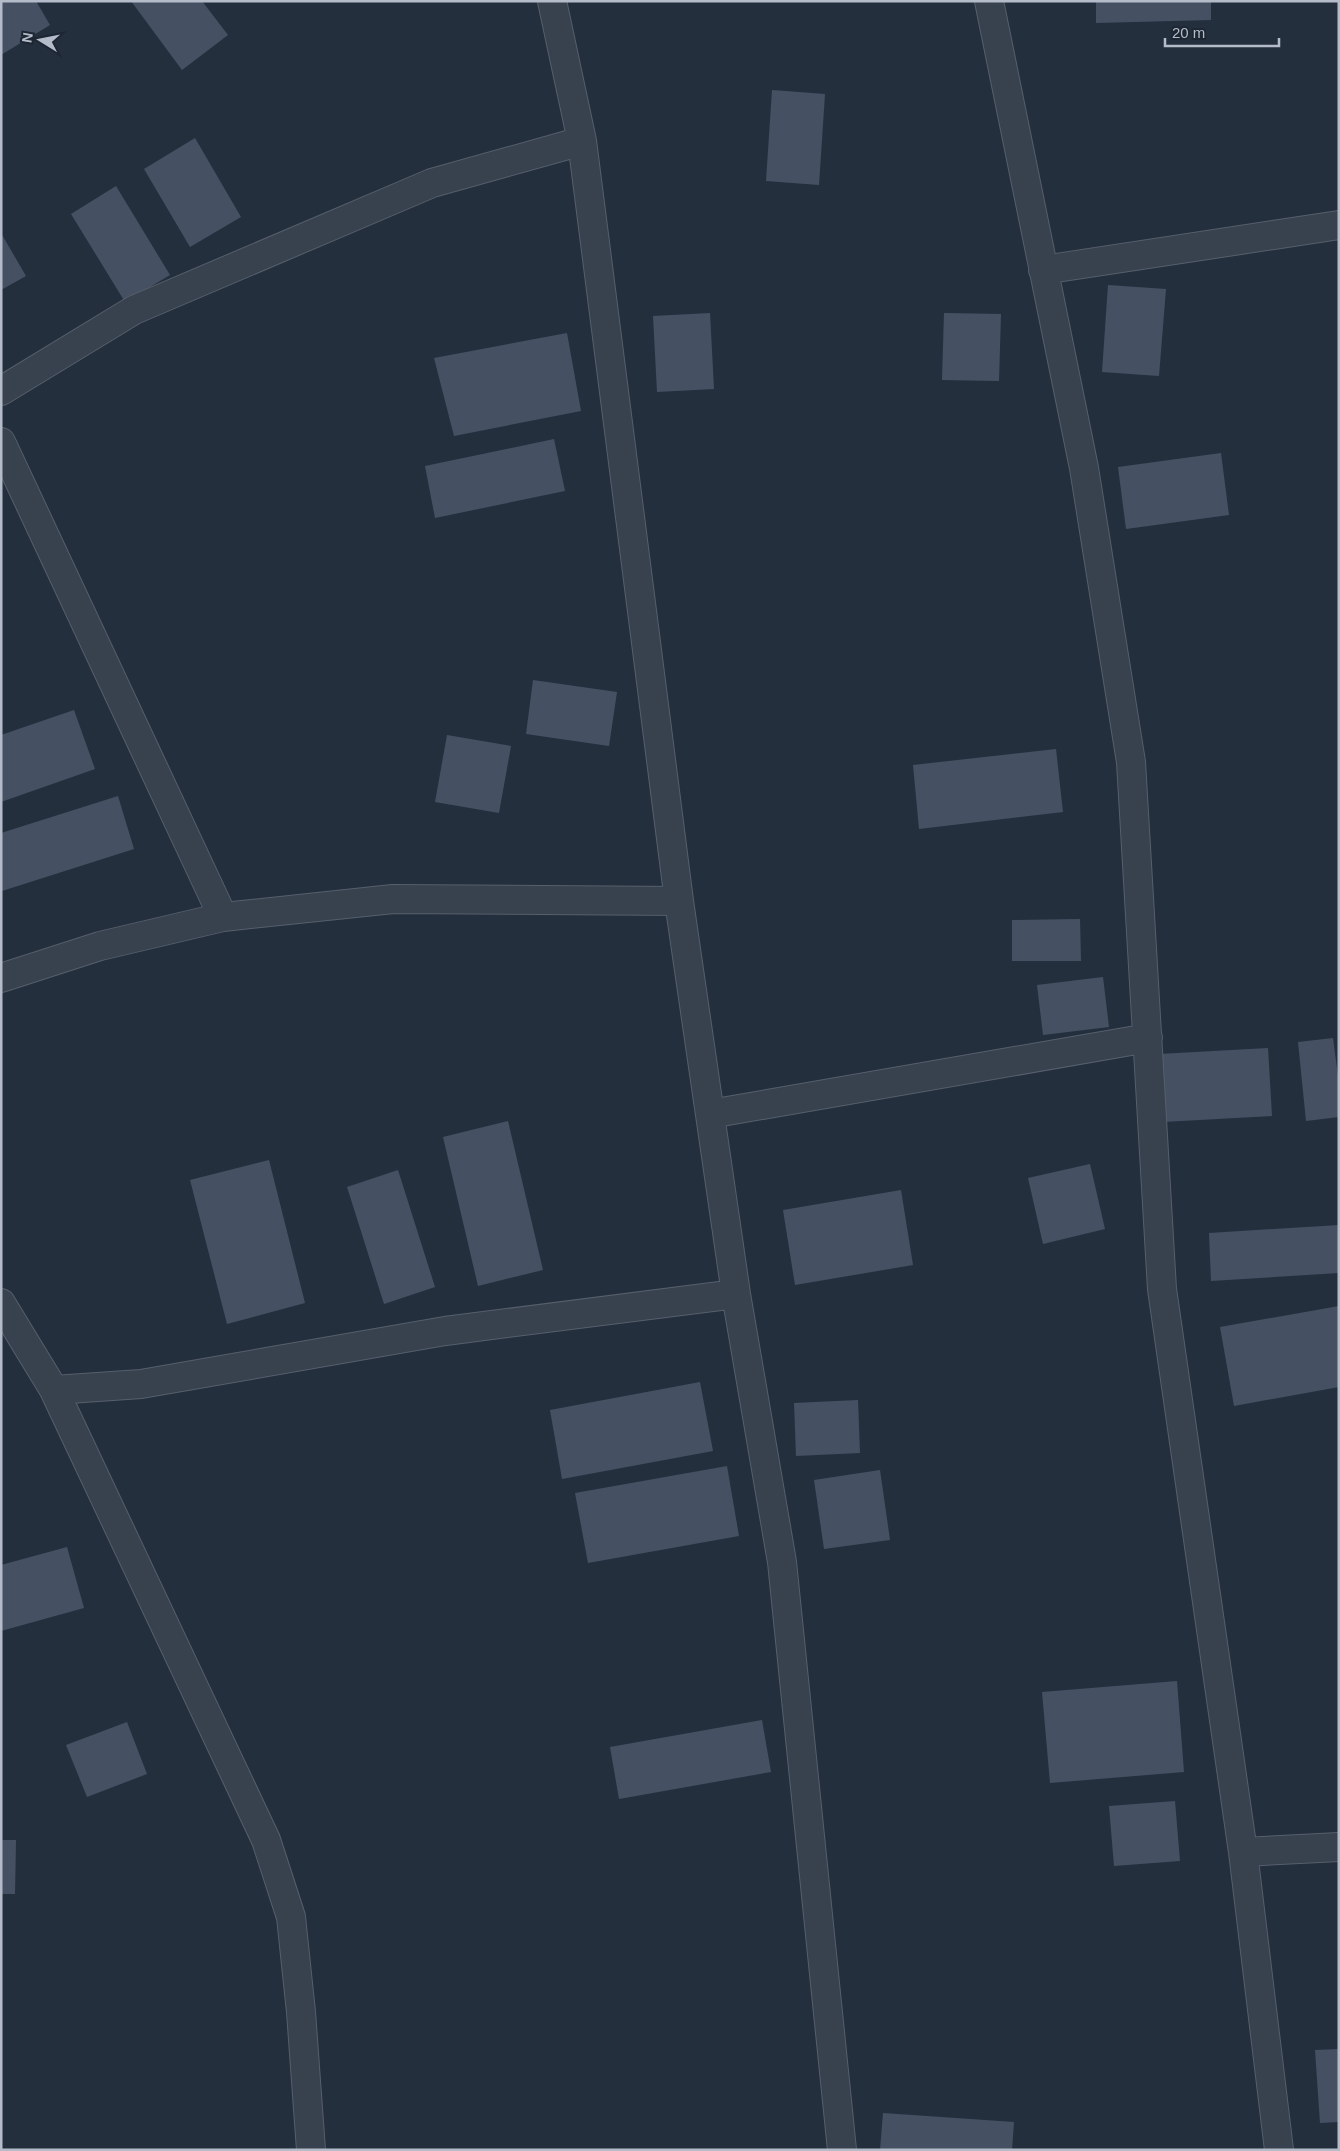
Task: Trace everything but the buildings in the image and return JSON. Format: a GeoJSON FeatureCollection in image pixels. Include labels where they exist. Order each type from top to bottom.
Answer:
{"type":"FeatureCollection","features":[{"type":"Feature","properties":{"kind":"street"},"geometry":{"type":"LineString","coordinates":[[552,1],[582,141],[678,901],[736,1294],[782,1562],[842,2150]]}},
{"type":"Feature","properties":{"kind":"street"},"geometry":{"type":"LineString","coordinates":[[989,1],[1084,468],[1131,762],[1162,1289],[1243,1852],[1279,2150]]}},
{"type":"Feature","properties":{"kind":"street"},"geometry":{"type":"LineString","coordinates":[[1,391],[143,306],[432,183],[582,141]]}},
{"type":"Feature","properties":{"kind":"street"},"geometry":{"type":"LineString","coordinates":[[1043,270],[1339,225]]}},
{"type":"Feature","properties":{"kind":"street"},"geometry":{"type":"LineString","coordinates":[[1,442],[223,917]]}},
{"type":"Feature","properties":{"kind":"street"},"geometry":{"type":"LineString","coordinates":[[1,978],[100,946],[223,917],[393,900],[678,901]]}},
{"type":"Feature","properties":{"kind":"street"},"geometry":{"type":"LineString","coordinates":[[710,1114],[1148,1038]]}},
{"type":"Feature","properties":{"kind":"street"},"geometry":{"type":"LineString","coordinates":[[54,1390],[141,1384],[445,1331],[736,1294]]}},
{"type":"Feature","properties":{"kind":"street"},"geometry":{"type":"LineString","coordinates":[[1,1303],[54,1390],[266,1840],[291,1917],[301,2012],[311,2150]]}},
{"type":"Feature","properties":{"kind":"street"},"geometry":{"type":"LineString","coordinates":[[1243,1852],[1339,1847]]}}]}
